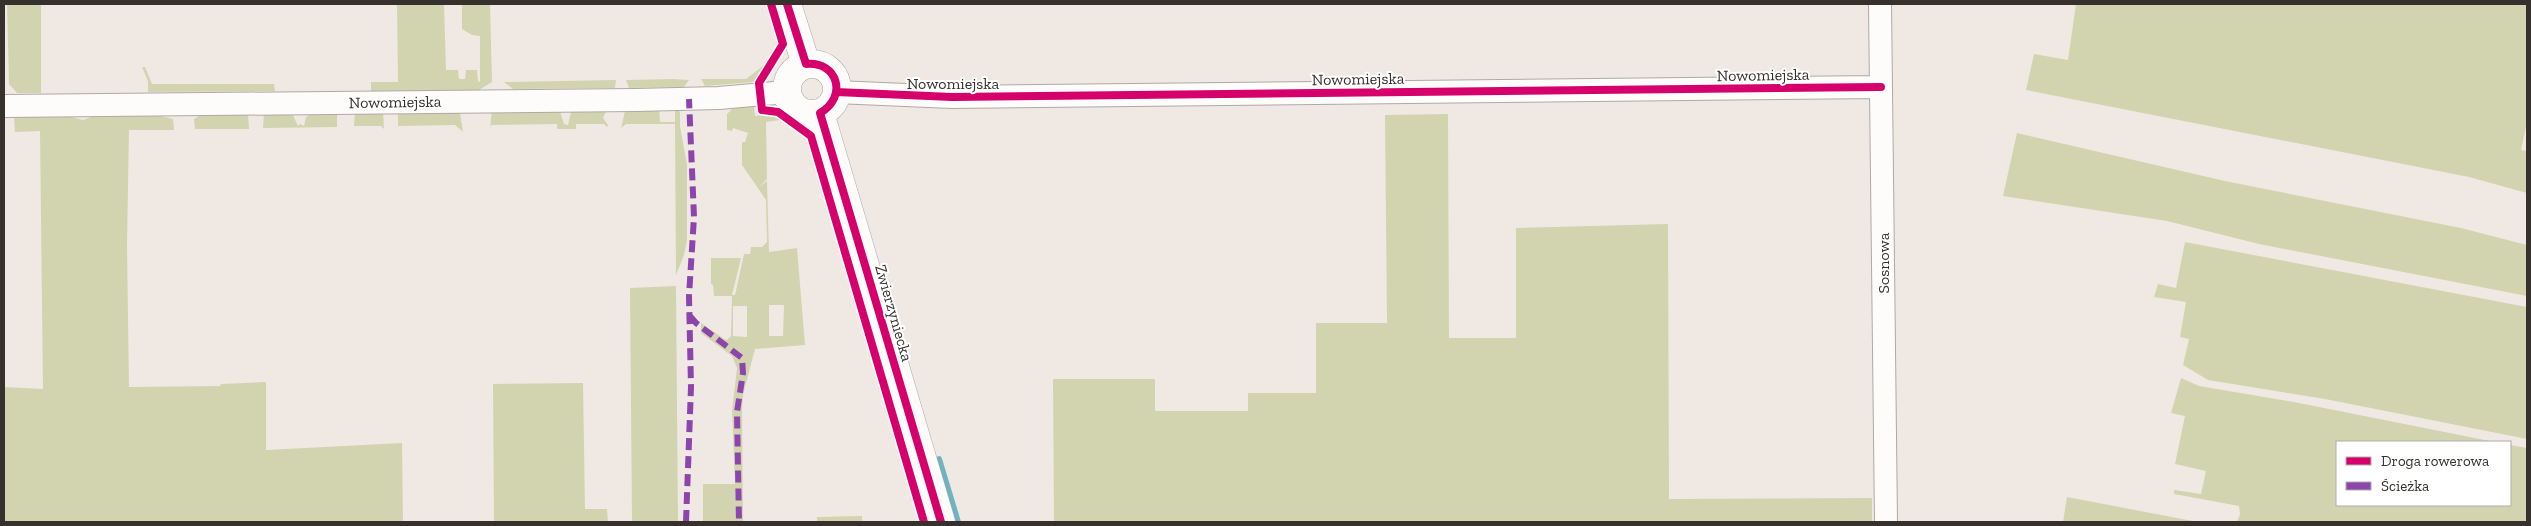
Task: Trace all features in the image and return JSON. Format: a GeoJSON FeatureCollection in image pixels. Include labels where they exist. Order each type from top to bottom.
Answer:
{"type":"FeatureCollection","features":[{"type":"Feature","properties":{"kind":"street"},"geometry":{"type":"LineString","coordinates":[[787,4],[806,64]]}},
{"type":"Feature","properties":{"kind":"street","name":"Sosnowa"},"geometry":{"type":"LineString","coordinates":[[1880,4],[1886,522]]}},
{"type":"Feature","properties":{"kind":"street"},"geometry":{"type":"LineString","coordinates":[[806,64],[820,65],[827,68],[836,81],[828,102],[812,114],[797,109],[786,92],[792,73],[806,64]]}},
{"type":"Feature","properties":{"kind":"street","name":"Nowomiejska"},"geometry":{"type":"LineString","coordinates":[[828,102],[898,96],[971,97],[1881,87]]}},
{"type":"Feature","properties":{"kind":"street","name":"Nowomiejska"},"geometry":{"type":"LineString","coordinates":[[4,106],[645,100],[719,98],[786,92]]}},
{"type":"Feature","properties":{"kind":"street","name":"Zwierzyniecka"},"geometry":{"type":"LineString","coordinates":[[828,102],[941,522]]}},
{"type":"Feature","properties":{"kind":"green space"},"geometry":{"type":"Polygon","coordinates":[[[7,4],[41,4],[41,93],[17,93],[9,84],[7,4]]]}},
{"type":"Feature","properties":{"kind":"green space"},"geometry":{"type":"Polygon","coordinates":[[[397,4],[444,4],[446,70],[458,70],[459,79],[465,79],[466,70],[477,70],[478,81],[480,82],[480,36],[472,35],[462,29],[462,4],[490,4],[492,82],[479,90],[371,91],[371,82],[398,82],[397,4]]]}},
{"type":"Feature","properties":{"kind":"green space"},"geometry":{"type":"Polygon","coordinates":[[[2076,4],[2527,4],[2527,122],[2521,150],[2527,151],[2527,193],[2469,177],[2026,90],[2034,54],[2068,60],[2076,4]]]}},
{"type":"Feature","properties":{"kind":"green space"},"geometry":{"type":"Polygon","coordinates":[[[767,63],[754,82],[705,86],[701,79],[746,79],[767,63]]]}},
{"type":"Feature","properties":{"kind":"green space"},"geometry":{"type":"Polygon","coordinates":[[[142,67],[145,67],[152,84],[274,84],[275,91],[148,92],[148,81],[142,67]]]}},
{"type":"Feature","properties":{"kind":"green space"},"geometry":{"type":"Polygon","coordinates":[[[616,80],[615,88],[513,89],[504,82],[616,80]]]}},
{"type":"Feature","properties":{"kind":"green space"},"geometry":{"type":"Polygon","coordinates":[[[626,80],[689,80],[684,87],[629,88],[626,80]]]}},
{"type":"Feature","properties":{"kind":"green space"},"geometry":{"type":"Polygon","coordinates":[[[754,106],[755,116],[769,115],[780,120],[766,122],[767,179],[759,187],[767,181],[769,252],[797,248],[805,345],[755,349],[743,395],[743,522],[703,522],[703,484],[735,484],[732,411],[737,368],[732,356],[701,333],[701,323],[724,339],[727,340],[731,336],[732,296],[714,296],[713,285],[711,284],[711,258],[741,258],[732,295],[735,295],[744,254],[750,254],[751,247],[762,247],[767,242],[766,200],[742,165],[742,142],[745,142],[748,133],[733,128],[732,131],[727,130],[727,114],[734,107],[754,106]],[[769,305],[769,336],[783,336],[784,305],[769,305]],[[733,306],[733,336],[747,337],[747,306],[733,306]]]}},
{"type":"Feature","properties":{"kind":"green space"},"geometry":{"type":"Polygon","coordinates":[[[626,107],[659,107],[660,122],[675,122],[675,107],[680,112],[680,126],[687,165],[687,240],[684,255],[676,275],[675,124],[626,124],[621,128],[626,107]]]}},
{"type":"Feature","properties":{"kind":"green space"},"geometry":{"type":"Polygon","coordinates":[[[559,108],[564,124],[568,125],[571,112],[606,111],[603,118],[608,125],[607,127],[604,124],[576,124],[576,129],[557,129],[557,124],[491,125],[490,128],[492,109],[559,108]]]}},
{"type":"Feature","properties":{"kind":"green space"},"geometry":{"type":"Polygon","coordinates":[[[383,110],[384,129],[381,126],[354,126],[355,112],[383,110]]]}},
{"type":"Feature","properties":{"kind":"green space"},"geometry":{"type":"Polygon","coordinates":[[[315,112],[337,112],[337,127],[263,128],[264,113],[292,113],[298,126],[300,124],[304,126],[306,117],[315,112]]]}},
{"type":"Feature","properties":{"kind":"green space"},"geometry":{"type":"Polygon","coordinates":[[[248,113],[249,129],[195,129],[194,119],[203,114],[248,113]]]}},
{"type":"Feature","properties":{"kind":"green space"},"geometry":{"type":"Polygon","coordinates":[[[398,113],[460,113],[463,132],[455,125],[398,126],[398,113]]]}},
{"type":"Feature","properties":{"kind":"green space"},"geometry":{"type":"Polygon","coordinates":[[[1448,114],[1449,338],[1516,338],[1516,228],[1668,224],[1669,499],[1872,498],[1872,522],[1054,522],[1053,379],[1155,379],[1155,411],[1248,411],[1248,393],[1316,393],[1316,323],[1387,323],[1385,115],[1448,114]]]}},
{"type":"Feature","properties":{"kind":"green space"},"geometry":{"type":"Polygon","coordinates":[[[64,115],[83,120],[94,116],[156,115],[173,119],[174,130],[129,130],[127,245],[129,387],[220,386],[221,384],[266,382],[266,450],[402,443],[403,522],[4,522],[4,387],[43,389],[40,131],[15,132],[14,118],[64,115]]]}},
{"type":"Feature","properties":{"kind":"green space"},"geometry":{"type":"Polygon","coordinates":[[[2017,133],[2225,181],[2461,228],[2527,245],[2527,296],[2259,244],[2167,221],[2003,196],[2017,133]]]}},
{"type":"Feature","properties":{"kind":"green space"},"geometry":{"type":"Polygon","coordinates":[[[2185,242],[2527,307],[2527,439],[2325,399],[2208,380],[2183,365],[2189,339],[2180,337],[2186,302],[2154,297],[2158,284],[2176,288],[2185,242]]]}},
{"type":"Feature","properties":{"kind":"green space"},"geometry":{"type":"Polygon","coordinates":[[[676,286],[678,522],[632,522],[630,288],[676,286]]]}},
{"type":"Feature","properties":{"kind":"green space"},"geometry":{"type":"Polygon","coordinates":[[[2181,378],[2199,386],[2294,402],[2490,441],[2336,441],[2336,506],[2511,506],[2511,445],[2527,448],[2527,522],[2237,522],[2240,514],[2239,506],[2174,494],[2174,490],[2201,494],[2206,471],[2175,464],[2185,416],[2171,413],[2181,378]]]}},
{"type":"Feature","properties":{"kind":"green space"},"geometry":{"type":"Polygon","coordinates":[[[583,383],[585,509],[607,509],[608,522],[494,522],[493,384],[583,383]]]}},
{"type":"Feature","properties":{"kind":"green space"},"geometry":{"type":"Polygon","coordinates":[[[2067,497],[2198,522],[2063,522],[2067,497]]]}},
{"type":"Feature","properties":{"kind":"green space"},"geometry":{"type":"Polygon","coordinates":[[[862,516],[862,522],[817,522],[817,517],[862,516]]]}},
{"type":"Feature","properties":{"kind":"waterway"},"geometry":{"type":"LineString","coordinates":[[939,459],[958,522]]}},
{"type":"Feature","properties":{"kind":"marked path"},"geometry":{"type":"LineString","coordinates":[[686,522],[691,387],[689,296],[694,217],[689,99]]}},
{"type":"Feature","properties":{"kind":"marked path"},"geometry":{"type":"LineString","coordinates":[[690,316],[696,323],[742,358],[743,373],[737,412],[739,522]]}},
{"type":"Feature","properties":{"kind":"cycle path"},"geometry":{"type":"LineString","coordinates":[[771,4],[783,44],[759,83],[762,110],[778,112],[811,136],[924,522]]}},
{"type":"Feature","properties":{"kind":"cycle path"},"geometry":{"type":"LineString","coordinates":[[787,4],[806,64],[826,68],[836,81],[834,98],[829,106],[820,113],[941,522]]}},
{"type":"Feature","properties":{"kind":"cycle path"},"geometry":{"type":"LineString","coordinates":[[836,92],[952,97],[1881,87]]}}]}
